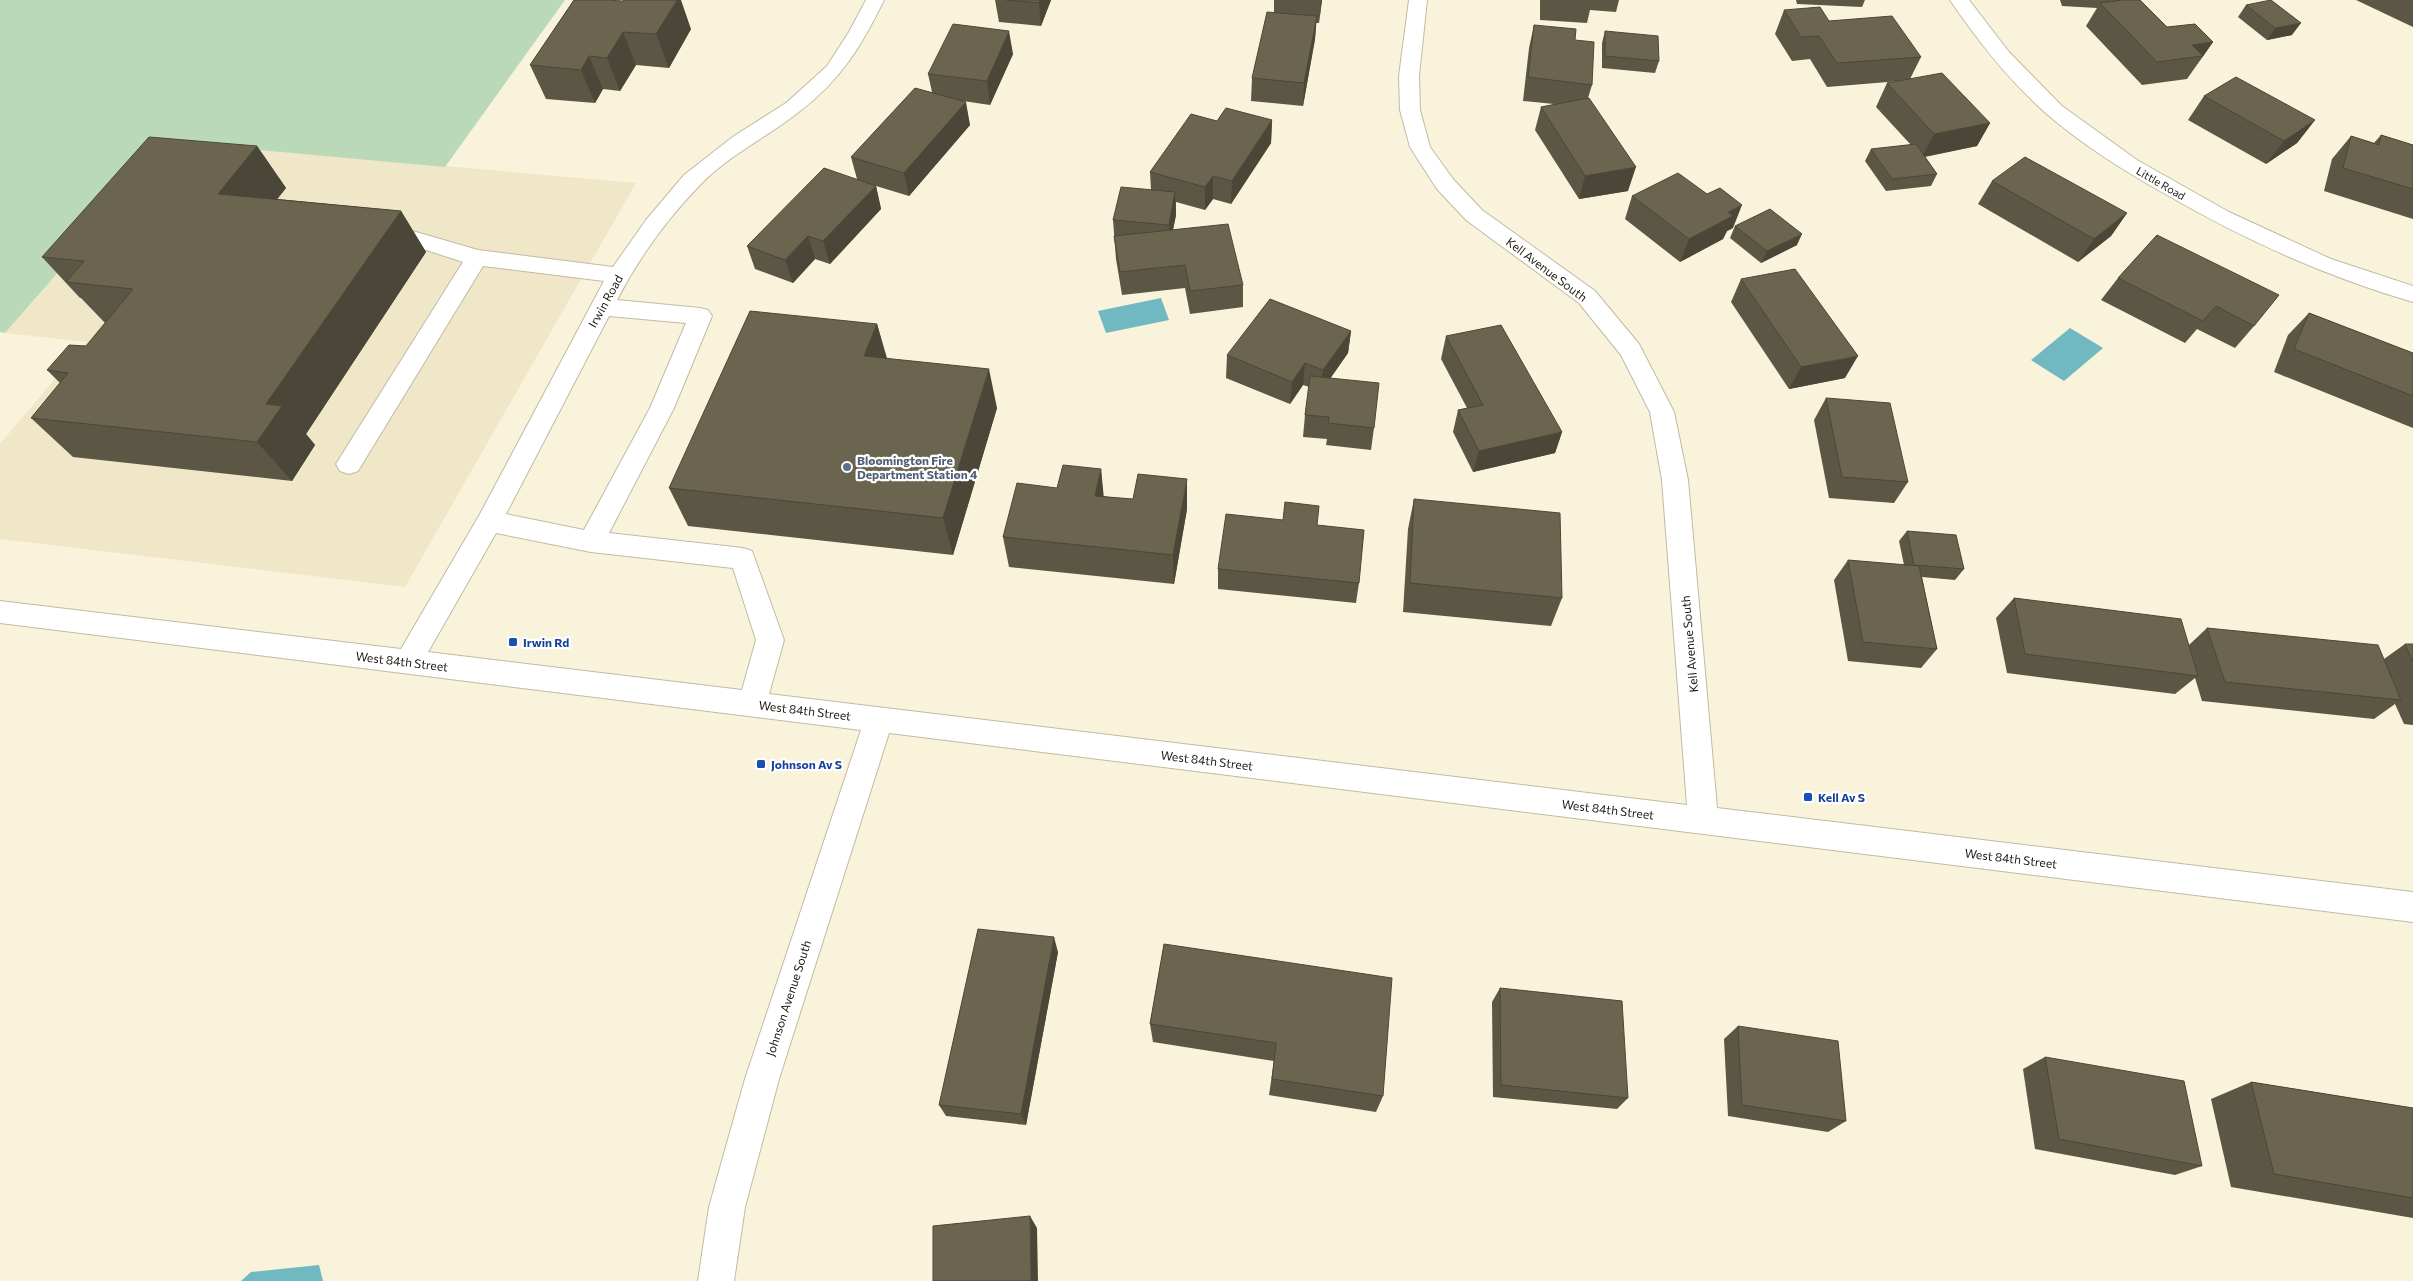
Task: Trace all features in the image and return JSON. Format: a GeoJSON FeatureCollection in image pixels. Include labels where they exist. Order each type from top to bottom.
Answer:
{"type":"FeatureCollection","features":[{"type":"Feature","properties":{"kind":"street","name":"Irwin Road"},"geometry":{"type":"LineString","coordinates":[[408,662],[489,521],[619,275],[654,225],[692,180],[741,141],[793,107],[834,70],[859,32],[875,0]]}},
{"type":"Feature","properties":{"kind":"street","name":"Kell Avenue South"},"geometry":{"type":"LineString","coordinates":[[1418,0],[1409,76],[1410,110],[1420,147],[1445,184],[1474,215],[1587,297],[1631,350],[1662,412],[1675,480],[1703,821]]}},
{"type":"Feature","properties":{"kind":"street","name":"Little Road"},"geometry":{"type":"LineString","coordinates":[[1958,0],[2002,56],[2055,110],[2130,165],[2221,216],[2314,260],[2413,294]]}},
{"type":"Feature","properties":{"kind":"street"},"geometry":{"type":"LineString","coordinates":[[359,230],[416,239],[477,258],[619,275]]}},
{"type":"Feature","properties":{"kind":"street"},"geometry":{"type":"LineString","coordinates":[[349,464],[477,258]]}},
{"type":"Feature","properties":{"kind":"street"},"geometry":{"type":"LineString","coordinates":[[591,542],[662,408],[700,316],[601,307]]}},
{"type":"Feature","properties":{"kind":"street"},"geometry":{"type":"LineString","coordinates":[[489,521],[591,542],[743,559],[770,640],[752,704]]}},
{"type":"Feature","properties":{"kind":"street","name":"West 84th Street"},"geometry":{"type":"LineString","coordinates":[[0,612],[2413,907]]}},
{"type":"Feature","properties":{"kind":"street","name":"Johnson Avenue South"},"geometry":{"type":"LineString","coordinates":[[716,1281],[726,1207],[762,1079],[879,720]]}},
{"type":"Feature","properties":{"kind":"shaded area"},"geometry":{"type":"Polygon","coordinates":[[[172,142],[636,183],[405,587],[0,539],[0,444],[86,342],[5,333],[172,142]]]}},
{"type":"Feature","properties":{"kind":"green space"},"geometry":{"type":"Polygon","coordinates":[[[0,0],[565,0],[445,167],[172,142],[5,333],[0,332],[0,0]]]}},
{"type":"Feature","properties":{"kind":"water"},"geometry":{"type":"Polygon","coordinates":[[[1161,298],[1169,320],[1106,333],[1098,311],[1161,298]]]}},
{"type":"Feature","properties":{"kind":"water"},"geometry":{"type":"Polygon","coordinates":[[[2070,328],[2103,348],[2064,381],[2031,360],[2070,328]]]}},
{"type":"Feature","properties":{"kind":"water"},"geometry":{"type":"Polygon","coordinates":[[[319,1265],[323,1281],[241,1281],[251,1272],[319,1265]]]}},
{"type":"Feature","properties":{"kind":"building"},"geometry":{"type":"Polygon","coordinates":[[[574,0],[677,0],[656,34],[623,32],[607,58],[589,56],[581,70],[530,65],[574,0]]]}},
{"type":"Feature","properties":{"kind":"building"},"geometry":{"type":"Polygon","coordinates":[[[1006,0],[1040,0],[1039,3],[1006,0]]]}},
{"type":"Feature","properties":{"kind":"building"},"geometry":{"type":"Polygon","coordinates":[[[2140,0],[2167,27],[2195,24],[2213,42],[2192,45],[2203,56],[2157,62],[2100,3],[2140,0]]]}},
{"type":"Feature","properties":{"kind":"building"},"geometry":{"type":"Polygon","coordinates":[[[2271,0],[2301,23],[2275,28],[2246,5],[2271,0]]]}},
{"type":"Feature","properties":{"kind":"building"},"geometry":{"type":"Polygon","coordinates":[[[1820,7],[1829,21],[1892,16],[1921,57],[1837,63],[1819,36],[1801,37],[1784,10],[1820,7]]]}},
{"type":"Feature","properties":{"kind":"building"},"geometry":{"type":"Polygon","coordinates":[[[1267,12],[1317,16],[1304,83],[1252,78],[1267,12]]]}},
{"type":"Feature","properties":{"kind":"building"},"geometry":{"type":"Polygon","coordinates":[[[953,24],[1009,31],[987,81],[928,74],[953,24]]]}},
{"type":"Feature","properties":{"kind":"building"},"geometry":{"type":"Polygon","coordinates":[[[1534,25],[1576,29],[1575,40],[1594,42],[1592,85],[1528,77],[1534,25]]]}},
{"type":"Feature","properties":{"kind":"building"},"geometry":{"type":"Polygon","coordinates":[[[1605,31],[1658,36],[1659,61],[1605,56],[1605,31]]]}},
{"type":"Feature","properties":{"kind":"building"},"geometry":{"type":"Polygon","coordinates":[[[1942,73],[1990,123],[1934,134],[1887,83],[1942,73]]]}},
{"type":"Feature","properties":{"kind":"building"},"geometry":{"type":"Polygon","coordinates":[[[2236,77],[2315,120],[2284,141],[2204,96],[2236,77]]]}},
{"type":"Feature","properties":{"kind":"building"},"geometry":{"type":"Polygon","coordinates":[[[915,88],[966,102],[904,173],[851,157],[915,88]]]}},
{"type":"Feature","properties":{"kind":"building"},"geometry":{"type":"Polygon","coordinates":[[[1589,98],[1636,167],[1585,176],[1541,107],[1589,98]]]}},
{"type":"Feature","properties":{"kind":"building"},"geometry":{"type":"Polygon","coordinates":[[[1226,108],[1272,120],[1232,181],[1213,176],[1205,187],[1150,172],[1191,114],[1217,121],[1226,108]]]}},
{"type":"Feature","properties":{"kind":"building"},"geometry":{"type":"Polygon","coordinates":[[[2381,135],[2413,145],[2413,189],[2343,168],[2351,136],[2379,145],[2381,135]]]}},
{"type":"Feature","properties":{"kind":"building"},"geometry":{"type":"Polygon","coordinates":[[[149,137],[257,146],[218,194],[401,211],[266,404],[282,406],[257,442],[31,418],[68,373],[47,370],[69,345],[86,346],[133,289],[66,282],[84,261],[42,257],[149,137]]]}},
{"type":"Feature","properties":{"kind":"building"},"geometry":{"type":"Polygon","coordinates":[[[1916,144],[1937,174],[1892,179],[1871,149],[1916,144]]]}},
{"type":"Feature","properties":{"kind":"building"},"geometry":{"type":"Polygon","coordinates":[[[2025,157],[2127,213],[2094,239],[1992,181],[2025,157]]]}},
{"type":"Feature","properties":{"kind":"building"},"geometry":{"type":"Polygon","coordinates":[[[824,168],[876,186],[823,241],[808,236],[785,260],[747,246],[824,168]]]}},
{"type":"Feature","properties":{"kind":"building"},"geometry":{"type":"Polygon","coordinates":[[[1678,173],[1707,194],[1720,188],[1742,205],[1728,212],[1733,216],[1689,239],[1632,196],[1678,173]]]}},
{"type":"Feature","properties":{"kind":"building"},"geometry":{"type":"Polygon","coordinates":[[[1121,187],[1175,192],[1169,225],[1113,220],[1121,187]]]}},
{"type":"Feature","properties":{"kind":"building"},"geometry":{"type":"Polygon","coordinates":[[[1770,209],[1802,234],[1767,251],[1735,226],[1770,209]]]}},
{"type":"Feature","properties":{"kind":"building"},"geometry":{"type":"Polygon","coordinates":[[[1228,224],[1243,285],[1190,291],[1185,265],[1120,272],[1114,236],[1228,224]]]}},
{"type":"Feature","properties":{"kind":"building"},"geometry":{"type":"Polygon","coordinates":[[[2157,235],[2279,295],[2254,326],[2216,306],[2203,321],[2118,278],[2157,235]]]}},
{"type":"Feature","properties":{"kind":"building"},"geometry":{"type":"Polygon","coordinates":[[[1795,269],[1858,356],[1801,367],[1741,279],[1795,269]]]}},
{"type":"Feature","properties":{"kind":"building"},"geometry":{"type":"Polygon","coordinates":[[[1270,299],[1351,331],[1323,370],[1305,363],[1292,382],[1227,355],[1270,299]]]}},
{"type":"Feature","properties":{"kind":"building","name":"Bloomington Fire Department Station 4"},"geometry":{"type":"Polygon","coordinates":[[[750,311],[877,324],[864,356],[989,369],[943,518],[669,488],[750,311]]]}},
{"type":"Feature","properties":{"kind":"building"},"geometry":{"type":"Polygon","coordinates":[[[2309,313],[2413,353],[2413,396],[2294,349],[2309,313]]]}},
{"type":"Feature","properties":{"kind":"building"},"geometry":{"type":"Polygon","coordinates":[[[1501,325],[1562,432],[1479,451],[1458,410],[1483,405],[1446,336],[1501,325]]]}},
{"type":"Feature","properties":{"kind":"building"},"geometry":{"type":"Polygon","coordinates":[[[1310,376],[1379,383],[1374,428],[1328,423],[1329,417],[1305,415],[1310,376]]]}},
{"type":"Feature","properties":{"kind":"building"},"geometry":{"type":"Polygon","coordinates":[[[1826,398],[1890,403],[1908,482],[1842,477],[1826,398]]]}},
{"type":"Feature","properties":{"kind":"building"},"geometry":{"type":"Polygon","coordinates":[[[1063,465],[1101,469],[1095,496],[1133,499],[1138,474],[1187,479],[1173,555],[1003,537],[1017,483],[1057,488],[1063,465]]]}},
{"type":"Feature","properties":{"kind":"building"},"geometry":{"type":"Polygon","coordinates":[[[1414,499],[1560,513],[1562,598],[1410,583],[1414,499]]]}},
{"type":"Feature","properties":{"kind":"building"},"geometry":{"type":"Polygon","coordinates":[[[1285,502],[1319,506],[1317,525],[1364,530],[1359,583],[1218,569],[1226,514],[1283,520],[1285,502]]]}},
{"type":"Feature","properties":{"kind":"building"},"geometry":{"type":"Polygon","coordinates":[[[1907,531],[1956,535],[1964,569],[1914,565],[1907,531]]]}},
{"type":"Feature","properties":{"kind":"building"},"geometry":{"type":"Polygon","coordinates":[[[1848,560],[1919,566],[1937,649],[1863,642],[1848,560]]]}},
{"type":"Feature","properties":{"kind":"building"},"geometry":{"type":"Polygon","coordinates":[[[2014,598],[2181,619],[2198,676],[2025,654],[2014,598]]]}},
{"type":"Feature","properties":{"kind":"building"},"geometry":{"type":"Polygon","coordinates":[[[2207,628],[2378,645],[2401,700],[2225,682],[2207,628]]]}},
{"type":"Feature","properties":{"kind":"building"},"geometry":{"type":"Polygon","coordinates":[[[2405,644],[2413,644],[2413,662],[2405,644]]]}},
{"type":"Feature","properties":{"kind":"building"},"geometry":{"type":"Polygon","coordinates":[[[978,929],[1054,937],[1021,1114],[939,1105],[978,929]]]}},
{"type":"Feature","properties":{"kind":"building"},"geometry":{"type":"Polygon","coordinates":[[[1164,944],[1392,978],[1383,1096],[1272,1079],[1276,1043],[1150,1024],[1164,944]]]}},
{"type":"Feature","properties":{"kind":"building"},"geometry":{"type":"Polygon","coordinates":[[[1500,988],[1622,1001],[1628,1098],[1501,1085],[1500,988]]]}},
{"type":"Feature","properties":{"kind":"building"},"geometry":{"type":"Polygon","coordinates":[[[1738,1026],[1838,1041],[1846,1121],[1742,1105],[1738,1026]]]}},
{"type":"Feature","properties":{"kind":"building"},"geometry":{"type":"Polygon","coordinates":[[[2045,1057],[2184,1081],[2202,1166],[2059,1139],[2045,1057]]]}},
{"type":"Feature","properties":{"kind":"building"},"geometry":{"type":"Polygon","coordinates":[[[2251,1082],[2413,1108],[2413,1198],[2274,1174],[2251,1082]]]}},
{"type":"Feature","properties":{"kind":"building"},"geometry":{"type":"Polygon","coordinates":[[[1030,1216],[1031,1281],[933,1281],[933,1226],[1030,1216]]]}},
{"type":"Feature","properties":{"kind":"place","name":"Bloomington Fire Department Station 4"},"geometry":{"type":"Point","coordinates":[847,467]}},
{"type":"Feature","properties":{"kind":"place","name":"Irwin Rd"},"geometry":{"type":"Point","coordinates":[513,642]}},
{"type":"Feature","properties":{"kind":"place","name":"Johnson Av S"},"geometry":{"type":"Point","coordinates":[761,764]}},
{"type":"Feature","properties":{"kind":"place","name":"Kell Av S"},"geometry":{"type":"Point","coordinates":[1808,797]}}]}
